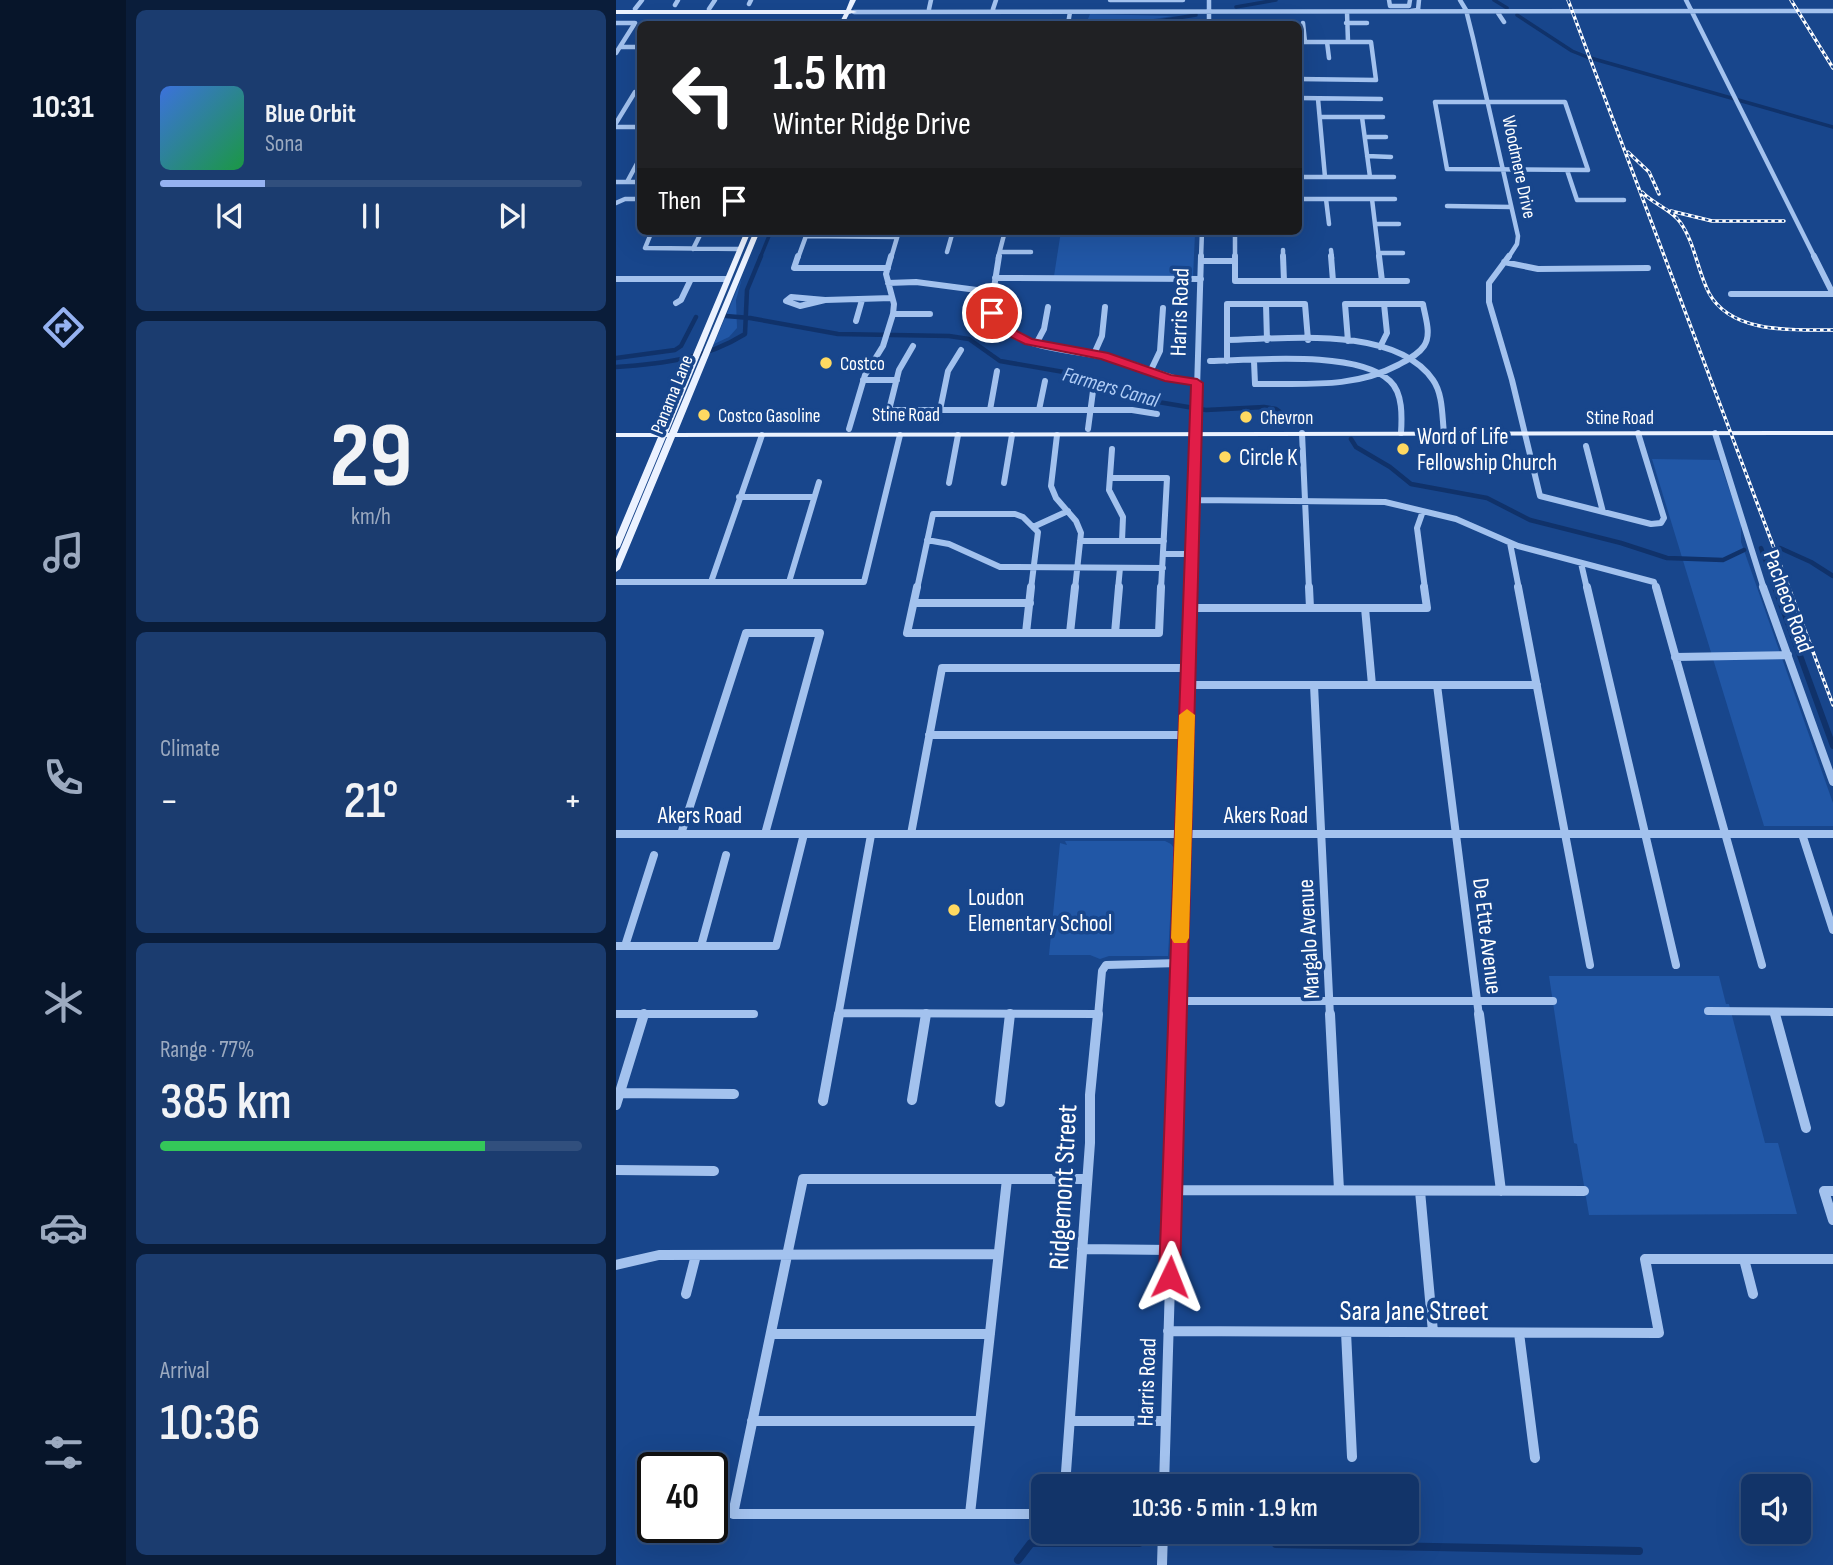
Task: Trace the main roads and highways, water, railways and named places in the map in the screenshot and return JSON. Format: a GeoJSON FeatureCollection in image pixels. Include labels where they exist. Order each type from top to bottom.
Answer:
{"type":"FeatureCollection","features":[{"type":"Feature","properties":{"kind":"main road"},"geometry":{"type":"LineString","coordinates":[[850,21],[853,0]]}},
{"type":"Feature","properties":{"kind":"main road"},"geometry":{"type":"LineString","coordinates":[[844,21],[859,0]]}},
{"type":"Feature","properties":{"kind":"main road"},"geometry":{"type":"LineString","coordinates":[[671,12],[709,9]]}},
{"type":"Feature","properties":{"kind":"main road"},"geometry":{"type":"LineString","coordinates":[[616,11],[852,11]]}},
{"type":"Feature","properties":{"kind":"main road"},"geometry":{"type":"LineString","coordinates":[[616,11],[852,11]]}},
{"type":"Feature","properties":{"kind":"main road","name":"Panama Lane"},"geometry":{"type":"LineString","coordinates":[[616,569],[701,361],[704,344],[727,279],[746,235]]}},
{"type":"Feature","properties":{"kind":"main road","name":"Panama Lane"},"geometry":{"type":"LineString","coordinates":[[616,547],[692,362],[732,288],[755,235]]}},
{"type":"Feature","properties":{"kind":"main road"},"geometry":{"type":"LineString","coordinates":[[740,249],[744,252],[742,265]]}},
{"type":"Feature","properties":{"kind":"main road"},"geometry":{"type":"LineString","coordinates":[[727,279],[732,288]]}},
{"type":"Feature","properties":{"kind":"main road","name":"Stine Road"},"geometry":{"type":"LineString","coordinates":[[616,429],[673,432],[1186,428],[1196,432]]}},
{"type":"Feature","properties":{"kind":"main road"},"geometry":{"type":"LineString","coordinates":[[809,434],[844,432],[849,429]]}},
{"type":"Feature","properties":{"kind":"main road"},"geometry":{"type":"LineString","coordinates":[[900,435],[934,429]]}},
{"type":"Feature","properties":{"kind":"main road"},"geometry":{"type":"LineString","coordinates":[[1057,435],[1108,429]]}},
{"type":"Feature","properties":{"kind":"main road","name":"Stine Road"},"geometry":{"type":"LineString","coordinates":[[616,435],[662,432]]}},
{"type":"Feature","properties":{"kind":"main road","name":"Stine Road"},"geometry":{"type":"LineString","coordinates":[[673,432],[762,435],[1185,435],[1196,432],[1833,433]]}},
{"type":"Feature","properties":{"kind":"main road"},"geometry":{"type":"LineString","coordinates":[[644,476],[641,495],[645,500]]}},
{"type":"Feature","properties":{"kind":"main road"},"geometry":{"type":"LineString","coordinates":[[633,503],[637,508],[634,526]]}},
{"type":"Feature","properties":{"kind":"waterway"},"geometry":{"type":"LineString","coordinates":[[1236,7],[1276,0]]}},
{"type":"Feature","properties":{"kind":"waterway"},"geometry":{"type":"LineString","coordinates":[[1494,0],[1507,8]]}},
{"type":"Feature","properties":{"kind":"waterway"},"geometry":{"type":"LineString","coordinates":[[1159,21],[1196,15]]}},
{"type":"Feature","properties":{"kind":"waterway"},"geometry":{"type":"LineString","coordinates":[[1517,15],[1572,51],[1587,57],[1833,127]]}},
{"type":"Feature","properties":{"kind":"waterway"},"geometry":{"type":"LineString","coordinates":[[760,258],[769,235]]}},
{"type":"Feature","properties":{"kind":"waterway"},"geometry":{"type":"LineString","coordinates":[[746,318],[747,290],[761,256]]}},
{"type":"Feature","properties":{"kind":"waterway","name":"Farmers Canal"},"geometry":{"type":"LineString","coordinates":[[726,316],[746,318]]}},
{"type":"Feature","properties":{"kind":"waterway","name":"Farmers Canal"},"geometry":{"type":"LineString","coordinates":[[616,358],[675,350],[681,346],[696,317]]}},
{"type":"Feature","properties":{"kind":"waterway"},"geometry":{"type":"LineString","coordinates":[[616,367],[699,355],[745,334],[746,318]]}},
{"type":"Feature","properties":{"kind":"waterway","name":"Farmers Canal"},"geometry":{"type":"LineString","coordinates":[[746,318],[838,334],[949,336],[969,339],[1000,361],[1081,375],[1140,399],[1206,410],[1264,407],[1276,409],[1291,420]]}},
{"type":"Feature","properties":{"kind":"waterway","name":"Farmers Canal"},"geometry":{"type":"LineString","coordinates":[[1351,439],[1356,447],[1390,467],[1411,484],[1487,498],[1530,520],[1621,543],[1667,558],[1723,560],[1744,550]]}},
{"type":"Feature","properties":{"kind":"waterway"},"geometry":{"type":"LineString","coordinates":[[1761,548],[1776,589]]}},
{"type":"Feature","properties":{"kind":"waterway","name":"Farmers Canal"},"geometry":{"type":"LineString","coordinates":[[1780,548],[1811,562],[1833,576]]}},
{"type":"Feature","properties":{"kind":"waterway"},"geometry":{"type":"LineString","coordinates":[[1775,587],[1833,746]]}},
{"type":"Feature","properties":{"kind":"waterway"},"geometry":{"type":"LineString","coordinates":[[1018,1560],[1031,1543]]}},
{"type":"Feature","properties":{"kind":"waterway"},"geometry":{"type":"LineString","coordinates":[[1276,1544],[1639,1551]]}},
{"type":"Feature","properties":{"kind":"railway"},"geometry":{"type":"LineString","coordinates":[[1568,0],[1833,705]]}},
{"type":"Feature","properties":{"kind":"railway"},"geometry":{"type":"LineString","coordinates":[[1791,0],[1833,68]]}},
{"type":"Feature","properties":{"kind":"railway"},"geometry":{"type":"LineString","coordinates":[[1628,152],[1649,172],[1659,194]]}},
{"type":"Feature","properties":{"kind":"railway"},"geometry":{"type":"LineString","coordinates":[[1642,192],[1680,222],[1709,293],[1719,306],[1732,316],[1764,327],[1833,330]]}},
{"type":"Feature","properties":{"kind":"railway"},"geometry":{"type":"LineString","coordinates":[[1671,211],[1712,221],[1784,221]]}},
{"type":"Feature","properties":{"kind":"place","name":"Costco"},"geometry":{"type":"Point","coordinates":[826,363]}},
{"type":"Feature","properties":{"kind":"place","name":"Costco Gasoline"},"geometry":{"type":"Point","coordinates":[704,415]}},
{"type":"Feature","properties":{"kind":"place","name":"Chevron"},"geometry":{"type":"Point","coordinates":[1246,417]}},
{"type":"Feature","properties":{"kind":"place","name":"Word of Life Fellowship Church"},"geometry":{"type":"Point","coordinates":[1403,449]}},
{"type":"Feature","properties":{"kind":"place","name":"Circle K"},"geometry":{"type":"Point","coordinates":[1225,457]}},
{"type":"Feature","properties":{"kind":"place","name":"Loudon Elementary School"},"geometry":{"type":"Point","coordinates":[954,910]}}]}
